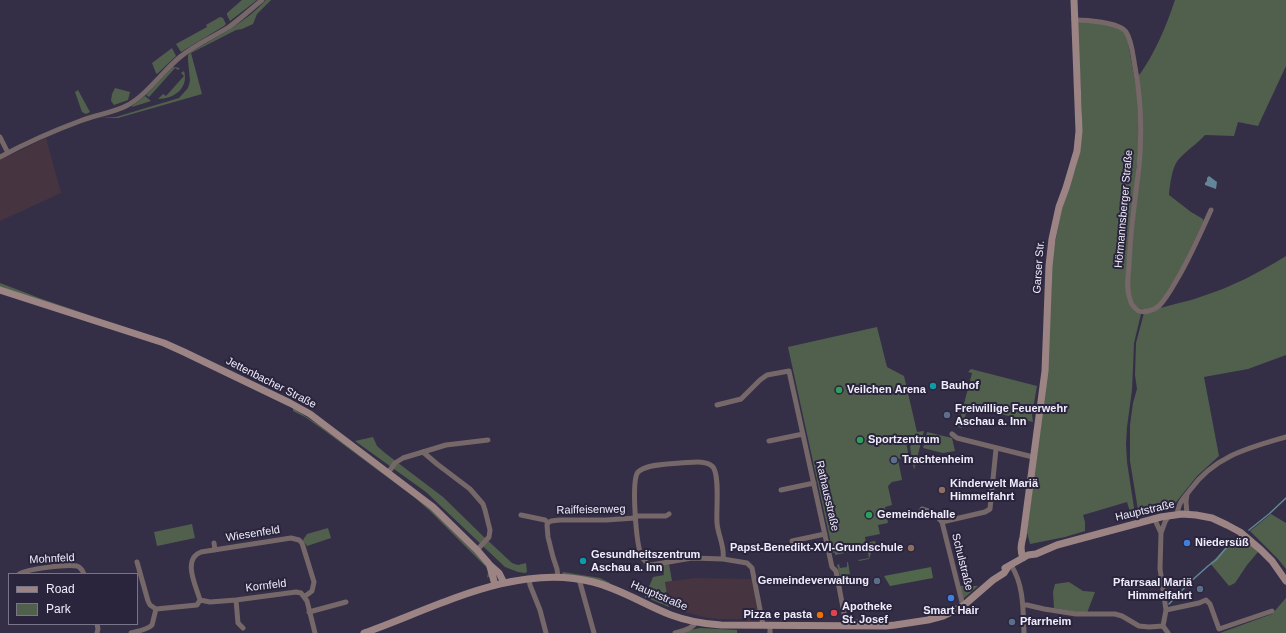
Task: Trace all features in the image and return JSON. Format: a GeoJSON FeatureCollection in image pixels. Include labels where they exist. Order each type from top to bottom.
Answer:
{"type":"FeatureCollection","features":[{"type":"Feature","properties":{"kind":"main road","name":"Garser Str."},"geometry":{"type":"LineString","coordinates":[[1027,556],[1021,550],[1045,371],[1049,266],[1052,239],[1059,207],[1076,156],[1079,131],[1074,0]]}},
{"type":"Feature","properties":{"kind":"main road","name":"Jettenbacher Straße"},"geometry":{"type":"LineString","coordinates":[[0,290],[153,339],[184,352],[300,408],[433,507],[477,550],[499,574],[504,583]]}},
{"type":"Feature","properties":{"kind":"main road","name":"Hauptstraße"},"geometry":{"type":"LineString","coordinates":[[364,633],[383,629],[461,596],[495,585],[529,579],[558,577],[579,579],[607,586],[671,615],[696,622],[768,628],[895,625],[909,623],[943,616],[963,606],[1004,572],[1009,566],[1027,556],[1036,554],[1057,545],[1173,514],[1187,514],[1212,518],[1240,532],[1272,561],[1286,581]]}},
{"type":"Feature","properties":{"kind":"main road","name":"Jettenbacher Straße"},"geometry":{"type":"LineString","coordinates":[[490,565],[495,585]]}},
{"type":"Feature","properties":{"kind":"street"},"geometry":{"type":"LineString","coordinates":[[0,157],[44,135],[81,120],[126,106],[136,100],[168,67],[181,56],[229,26],[262,0]]}},
{"type":"Feature","properties":{"kind":"street","name":"Hörmannsberger Straße"},"geometry":{"type":"LineString","coordinates":[[1074,20],[1101,22],[1121,27],[1125,30],[1129,37],[1137,76],[1141,116],[1139,165],[1130,239],[1128,292],[1133,306],[1138,310],[1143,312],[1153,310],[1165,299],[1186,262],[1211,210]]}},
{"type":"Feature","properties":{"kind":"street"},"geometry":{"type":"LineString","coordinates":[[0,137],[8,153]]}},
{"type":"Feature","properties":{"kind":"street","name":"Rathausstraße"},"geometry":{"type":"LineString","coordinates":[[717,405],[741,399],[767,375],[789,371],[832,567],[836,571],[846,626]]}},
{"type":"Feature","properties":{"kind":"street"},"geometry":{"type":"LineString","coordinates":[[769,441],[803,434]]}},
{"type":"Feature","properties":{"kind":"street"},"geometry":{"type":"LineString","coordinates":[[952,434],[957,438],[1033,457]]}},
{"type":"Feature","properties":{"kind":"street"},"geometry":{"type":"LineString","coordinates":[[1168,633],[1163,626],[1166,610],[1160,569],[1161,533],[1165,522],[1206,472],[1223,459],[1255,446],[1286,437]]}},
{"type":"Feature","properties":{"kind":"street"},"geometry":{"type":"LineString","coordinates":[[388,473],[398,460],[446,445],[488,440]]}},
{"type":"Feature","properties":{"kind":"street"},"geometry":{"type":"LineString","coordinates":[[942,522],[985,512],[990,509],[996,448]]}},
{"type":"Feature","properties":{"kind":"street"},"geometry":{"type":"LineString","coordinates":[[423,452],[470,489],[483,504],[490,530],[489,537],[477,550]]}},
{"type":"Feature","properties":{"kind":"street"},"geometry":{"type":"LineString","coordinates":[[724,559],[724,552],[717,523],[716,474],[713,467],[708,464],[669,464],[647,467],[639,471],[635,482],[635,517],[641,556],[645,562],[647,564],[655,564],[692,558],[724,559],[746,563],[752,568],[768,628]]}},
{"type":"Feature","properties":{"kind":"street"},"geometry":{"type":"LineString","coordinates":[[781,490],[814,482]]}},
{"type":"Feature","properties":{"kind":"street"},"geometry":{"type":"LineString","coordinates":[[1187,514],[1186,502],[1188,493]]}},
{"type":"Feature","properties":{"kind":"street","name":"Schulstraße"},"geometry":{"type":"LineString","coordinates":[[922,509],[929,511],[942,522],[963,606]]}},
{"type":"Feature","properties":{"kind":"street","name":"Raiffeisenweg"},"geometry":{"type":"LineString","coordinates":[[548,523],[560,520],[606,520],[666,516],[669,514]]}},
{"type":"Feature","properties":{"kind":"street","name":"Raiffeisenweg"},"geometry":{"type":"LineString","coordinates":[[521,515],[545,520],[548,523]]}},
{"type":"Feature","properties":{"kind":"street"},"geometry":{"type":"LineString","coordinates":[[1154,518],[1161,533]]}},
{"type":"Feature","properties":{"kind":"street","name":"Raiffeisenweg"},"geometry":{"type":"LineString","coordinates":[[548,523],[548,537],[558,577]]}},
{"type":"Feature","properties":{"kind":"street"},"geometry":{"type":"LineString","coordinates":[[792,541],[825,534]]}},
{"type":"Feature","properties":{"kind":"street","name":"Wiesenfeld"},"geometry":{"type":"LineString","coordinates":[[200,600],[190,563],[198,553],[291,538],[299,540],[304,548],[314,582],[312,591],[304,597]]}},
{"type":"Feature","properties":{"kind":"street"},"geometry":{"type":"LineString","coordinates":[[214,543],[215,550]]}},
{"type":"Feature","properties":{"kind":"street"},"geometry":{"type":"LineString","coordinates":[[131,633],[151,627],[156,609],[150,605],[148,601],[137,562]]}},
{"type":"Feature","properties":{"kind":"street","name":"Mohnfeld"},"geometry":{"type":"LineString","coordinates":[[21,573],[39,569],[76,566],[84,573]]}},
{"type":"Feature","properties":{"kind":"street"},"geometry":{"type":"LineString","coordinates":[[1009,566],[1019,581],[1024,633]]}},
{"type":"Feature","properties":{"kind":"street"},"geometry":{"type":"LineString","coordinates":[[529,579],[546,633]]}},
{"type":"Feature","properties":{"kind":"street"},"geometry":{"type":"LineString","coordinates":[[579,579],[594,633]]}},
{"type":"Feature","properties":{"kind":"street","name":"Kornfeld"},"geometry":{"type":"LineString","coordinates":[[156,609],[197,605],[200,600],[210,602],[236,600],[296,592],[301,593],[304,597]]}},
{"type":"Feature","properties":{"kind":"street"},"geometry":{"type":"LineString","coordinates":[[304,597],[307,601],[315,633]]}},
{"type":"Feature","properties":{"kind":"street","name":"Kornfeld"},"geometry":{"type":"LineString","coordinates":[[236,600],[238,623],[243,628]]}},
{"type":"Feature","properties":{"kind":"street"},"geometry":{"type":"LineString","coordinates":[[1166,610],[1199,603],[1206,600],[1210,604],[1220,629],[1272,611]]}},
{"type":"Feature","properties":{"kind":"street"},"geometry":{"type":"LineString","coordinates":[[309,612],[346,602]]}},
{"type":"Feature","properties":{"kind":"street"},"geometry":{"type":"LineString","coordinates":[[1022,605],[1076,614],[1116,614],[1139,626],[1163,626]]}},
{"type":"Feature","properties":{"kind":"street"},"geometry":{"type":"LineString","coordinates":[[674,633],[682,632],[694,626],[696,622]]}},
{"type":"Feature","properties":{"kind":"shaded area"},"geometry":{"type":"Polygon","coordinates":[[[46,138],[61,193],[0,221],[0,160],[46,138]]]}},
{"type":"Feature","properties":{"kind":"shaded area"},"geometry":{"type":"Polygon","coordinates":[[[694,578],[752,579],[758,616],[757,619],[749,621],[745,619],[719,619],[703,617],[669,607],[665,582],[694,578]]]}},
{"type":"Feature","properties":{"kind":"green space"},"geometry":{"type":"Polygon","coordinates":[[[242,0],[257,0],[230,21],[227,13],[242,0]]]}},
{"type":"Feature","properties":{"kind":"green space"},"geometry":{"type":"Polygon","coordinates":[[[266,0],[271,0],[257,14],[253,24],[236,30],[191,53],[202,94],[118,118],[100,118],[116,117],[179,98],[188,88],[190,81],[188,55],[191,52],[240,23],[266,0]]]}},
{"type":"Feature","properties":{"kind":"green space"},"geometry":{"type":"Polygon","coordinates":[[[1175,0],[1286,0],[1286,66],[1258,126],[1238,122],[1234,136],[1205,135],[1177,162],[1172,176],[1169,195],[1191,212],[1203,219],[1203,222],[1182,267],[1164,297],[1158,305],[1143,310],[1134,305],[1130,292],[1129,275],[1140,166],[1138,76],[1157,46],[1175,0]]]}},
{"type":"Feature","properties":{"kind":"green space"},"geometry":{"type":"Polygon","coordinates":[[[220,17],[223,18],[226,24],[224,26],[181,52],[176,44],[207,27],[206,25],[220,17]]]}},
{"type":"Feature","properties":{"kind":"green space"},"geometry":{"type":"Polygon","coordinates":[[[1077,23],[1101,23],[1120,28],[1127,37],[1137,93],[1139,137],[1127,292],[1141,314],[1134,343],[1132,390],[1126,444],[1127,462],[1136,517],[1132,518],[1127,502],[1083,515],[1085,531],[1065,537],[1030,544],[1027,532],[1053,253],[1062,208],[1080,151],[1082,131],[1077,23]]]}},
{"type":"Feature","properties":{"kind":"green space"},"geometry":{"type":"Polygon","coordinates":[[[172,48],[176,56],[157,74],[152,63],[172,48]]]}},
{"type":"Feature","properties":{"kind":"green space"},"geometry":{"type":"Polygon","coordinates":[[[173,67],[180,68],[178,70],[175,68],[149,97],[146,95],[173,67]]]}},
{"type":"Feature","properties":{"kind":"green space"},"geometry":{"type":"Polygon","coordinates":[[[184,71],[185,77],[184,83],[179,91],[170,97],[158,99],[163,94],[166,96],[184,76],[181,73],[184,71]]]}},
{"type":"Feature","properties":{"kind":"green space"},"geometry":{"type":"Polygon","coordinates":[[[115,88],[130,92],[128,100],[114,105],[111,101],[115,88]]]}},
{"type":"Feature","properties":{"kind":"green space"},"geometry":{"type":"Polygon","coordinates":[[[78,90],[90,112],[86,114],[82,112],[75,92],[78,90]]]}},
{"type":"Feature","properties":{"kind":"green space"},"geometry":{"type":"Polygon","coordinates":[[[145,96],[151,101],[132,107],[132,106],[145,96]]]}},
{"type":"Feature","properties":{"kind":"green space"},"geometry":{"type":"Polygon","coordinates":[[[1286,256],[1286,355],[1248,369],[1204,377],[1219,456],[1197,476],[1173,506],[1139,516],[1130,461],[1130,425],[1133,403],[1137,389],[1135,375],[1136,343],[1144,313],[1196,298],[1235,284],[1286,256]]]}},
{"type":"Feature","properties":{"kind":"green space"},"geometry":{"type":"Polygon","coordinates":[[[0,283],[42,299],[95,317],[0,287],[0,283]]]}},
{"type":"Feature","properties":{"kind":"green space","name":"Sportzentrum"},"geometry":{"type":"Polygon","coordinates":[[[877,327],[887,367],[904,376],[917,432],[924,431],[914,470],[910,447],[914,438],[911,438],[912,441],[906,442],[909,457],[898,459],[902,480],[892,482],[888,486],[892,505],[885,507],[888,523],[878,525],[880,534],[865,537],[866,543],[875,541],[876,545],[869,559],[859,561],[858,560],[869,558],[865,549],[859,550],[858,547],[833,553],[788,347],[877,327]]]}},
{"type":"Feature","properties":{"kind":"green space"},"geometry":{"type":"Polygon","coordinates":[[[971,369],[1037,386],[1032,415],[1033,422],[968,406],[962,428],[958,427],[972,373],[968,372],[971,369]]]}},
{"type":"Feature","properties":{"kind":"green space"},"geometry":{"type":"Polygon","coordinates":[[[293,408],[320,426],[437,514],[486,564],[491,575],[487,578],[488,572],[486,567],[414,497],[325,431],[305,417],[293,411],[293,408]]]}},
{"type":"Feature","properties":{"kind":"green space"},"geometry":{"type":"Polygon","coordinates":[[[927,432],[952,438],[955,451],[943,453],[923,448],[927,432]]]}},
{"type":"Feature","properties":{"kind":"green space"},"geometry":{"type":"Polygon","coordinates":[[[373,437],[377,446],[443,497],[512,563],[518,565],[526,563],[527,572],[518,572],[505,567],[426,492],[355,441],[373,437]]]}},
{"type":"Feature","properties":{"kind":"green space"},"geometry":{"type":"Polygon","coordinates":[[[1271,514],[1286,523],[1286,569],[1250,531],[1271,514]]]}},
{"type":"Feature","properties":{"kind":"green space"},"geometry":{"type":"Polygon","coordinates":[[[192,524],[195,538],[157,546],[154,532],[192,524]]]}},
{"type":"Feature","properties":{"kind":"green space"},"geometry":{"type":"Polygon","coordinates":[[[328,528],[331,538],[307,546],[303,540],[307,534],[328,528]]]}},
{"type":"Feature","properties":{"kind":"green space"},"geometry":{"type":"Polygon","coordinates":[[[1238,536],[1258,552],[1235,583],[1229,586],[1210,563],[1238,536]]]}},
{"type":"Feature","properties":{"kind":"green space"},"geometry":{"type":"Polygon","coordinates":[[[858,547],[859,550],[835,555],[835,552],[858,547]]]}},
{"type":"Feature","properties":{"kind":"green space"},"geometry":{"type":"Polygon","coordinates":[[[847,562],[850,574],[840,576],[837,565],[839,564],[840,568],[847,567],[847,562]]]}},
{"type":"Feature","properties":{"kind":"green space"},"geometry":{"type":"Polygon","coordinates":[[[669,564],[672,581],[665,582],[669,607],[645,597],[653,577],[664,575],[662,565],[669,564]]]}},
{"type":"Feature","properties":{"kind":"green space"},"geometry":{"type":"Polygon","coordinates":[[[931,567],[933,578],[890,586],[884,576],[931,567]]]}},
{"type":"Feature","properties":{"kind":"green space"},"geometry":{"type":"Polygon","coordinates":[[[563,572],[600,578],[610,584],[562,574],[563,572]]]}},
{"type":"Feature","properties":{"kind":"green space"},"geometry":{"type":"Polygon","coordinates":[[[1069,582],[1083,591],[1095,592],[1087,613],[1054,608],[1053,592],[1055,584],[1069,582]]]}},
{"type":"Feature","properties":{"kind":"green space"},"geometry":{"type":"Polygon","coordinates":[[[960,586],[978,586],[963,599],[960,586]]]}},
{"type":"Feature","properties":{"kind":"green space"},"geometry":{"type":"Polygon","coordinates":[[[1286,598],[1286,633],[1220,633],[1272,614],[1286,598]]]}},
{"type":"Feature","properties":{"kind":"green space"},"geometry":{"type":"Polygon","coordinates":[[[849,619],[883,619],[883,621],[849,622],[849,619]]]}},
{"type":"Feature","properties":{"kind":"green space"},"geometry":{"type":"Polygon","coordinates":[[[700,628],[737,630],[737,633],[685,633],[686,631],[700,628]]]}},
{"type":"Feature","properties":{"kind":"water"},"geometry":{"type":"Polygon","coordinates":[[[1209,176],[1217,182],[1216,189],[1205,185],[1209,176]]]}},
{"type":"Feature","properties":{"kind":"waterway"},"geometry":{"type":"LineString","coordinates":[[1249,530],[1286,498]]}},
{"type":"Feature","properties":{"kind":"waterway"},"geometry":{"type":"LineString","coordinates":[[1169,604],[1189,583],[1216,560],[1227,547],[1240,537]]}},
{"type":"Feature","properties":{"kind":"place","name":"Bauhof"},"geometry":{"type":"Point","coordinates":[933,386]}},
{"type":"Feature","properties":{"kind":"place","name":"Veilchen Arena"},"geometry":{"type":"Point","coordinates":[839,390]}},
{"type":"Feature","properties":{"kind":"place","name":"Freiwillige Feuerwehr Aschau a. Inn"},"geometry":{"type":"Point","coordinates":[947,415]}},
{"type":"Feature","properties":{"kind":"place","name":"Sportzentrum"},"geometry":{"type":"Point","coordinates":[860,440]}},
{"type":"Feature","properties":{"kind":"place","name":"Trachtenheim"},"geometry":{"type":"Point","coordinates":[894,460]}},
{"type":"Feature","properties":{"kind":"place","name":"Kinderwelt Mariä Himmelfahrt"},"geometry":{"type":"Point","coordinates":[942,490]}},
{"type":"Feature","properties":{"kind":"place","name":"Gemeindehalle"},"geometry":{"type":"Point","coordinates":[869,515]}},
{"type":"Feature","properties":{"kind":"place","name":"Niedersüß"},"geometry":{"type":"Point","coordinates":[1187,543]}},
{"type":"Feature","properties":{"kind":"place","name":"Papst-Benedikt-XVI-Grundschule"},"geometry":{"type":"Point","coordinates":[911,548]}},
{"type":"Feature","properties":{"kind":"place","name":"Gesundheitszentrum Aschau a. Inn"},"geometry":{"type":"Point","coordinates":[583,561]}},
{"type":"Feature","properties":{"kind":"place","name":"Gemeindeverwaltung"},"geometry":{"type":"Point","coordinates":[877,581]}},
{"type":"Feature","properties":{"kind":"place","name":"Pfarrsaal Mariä Himmelfahrt"},"geometry":{"type":"Point","coordinates":[1200,589]}},
{"type":"Feature","properties":{"kind":"place","name":"Smart Hair"},"geometry":{"type":"Point","coordinates":[951,598]}},
{"type":"Feature","properties":{"kind":"place","name":"Apotheke St. Josef"},"geometry":{"type":"Point","coordinates":[834,613]}},
{"type":"Feature","properties":{"kind":"place","name":"Pizza e pasta"},"geometry":{"type":"Point","coordinates":[820,615]}},
{"type":"Feature","properties":{"kind":"place","name":"Pfarrheim"},"geometry":{"type":"Point","coordinates":[1012,622]}}]}
